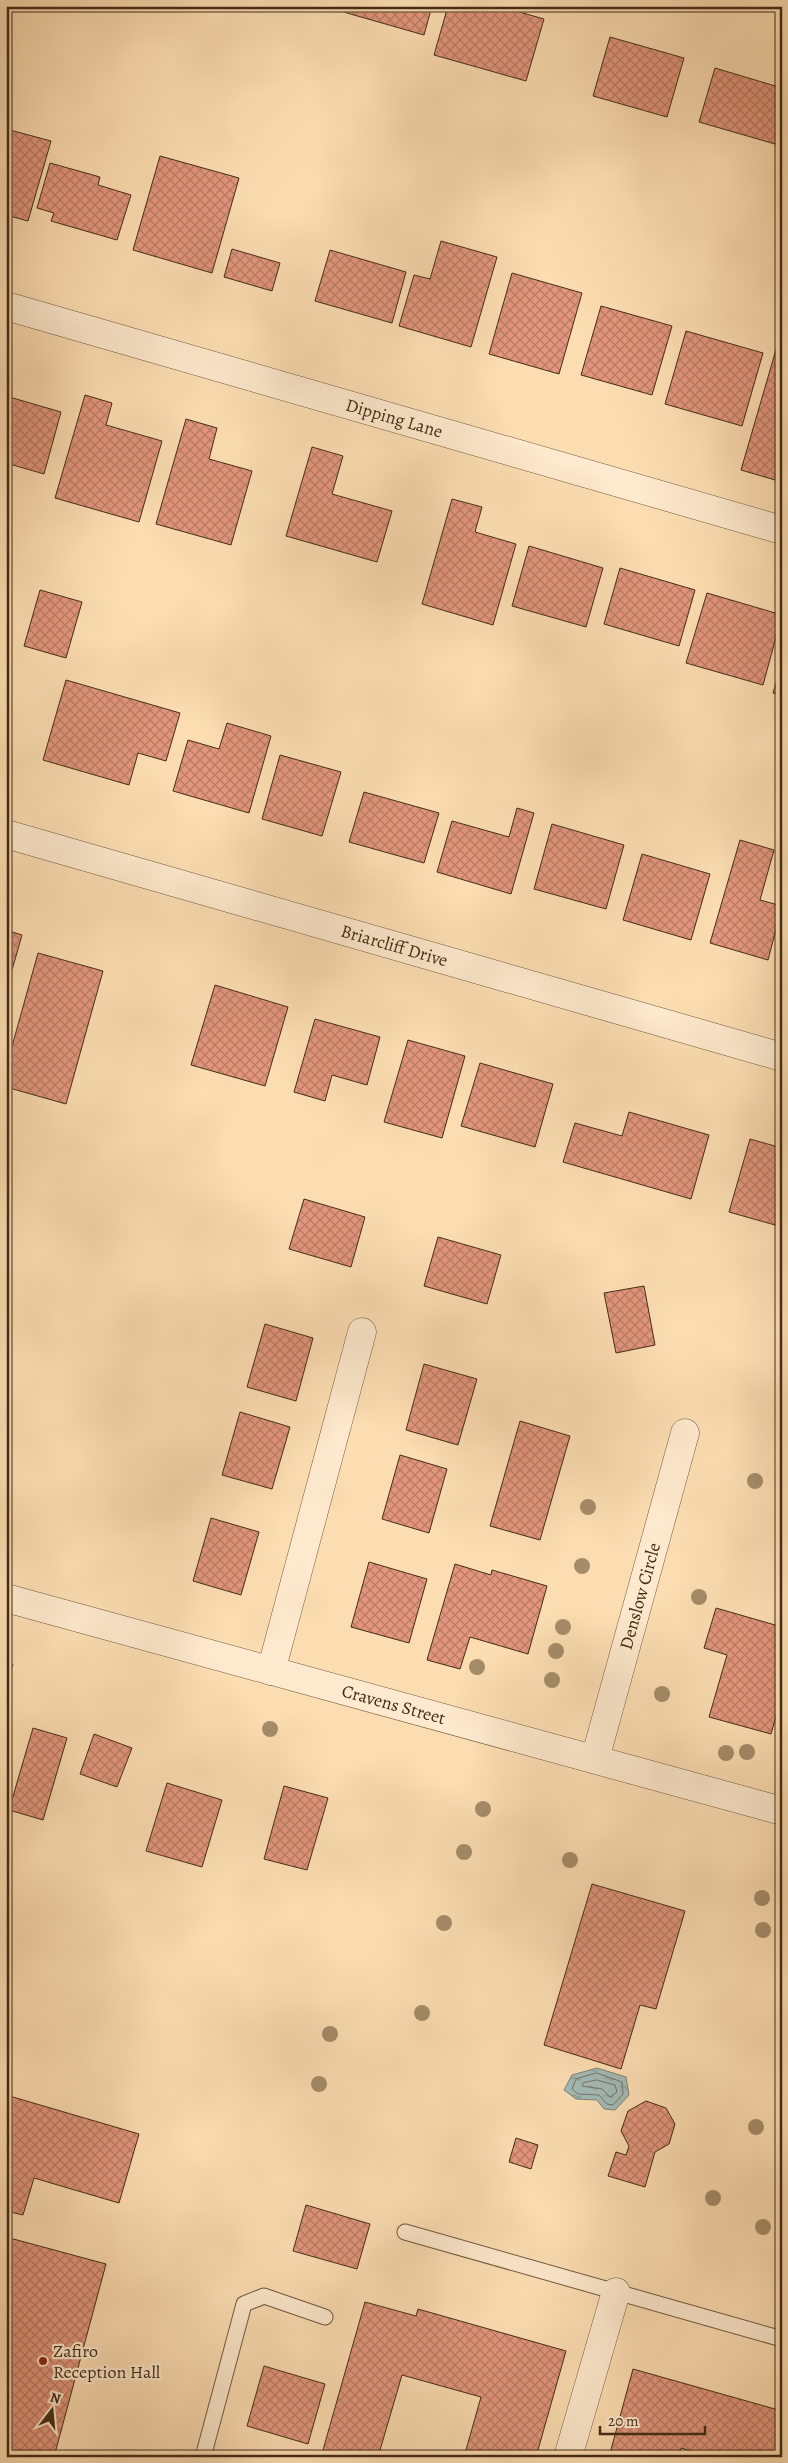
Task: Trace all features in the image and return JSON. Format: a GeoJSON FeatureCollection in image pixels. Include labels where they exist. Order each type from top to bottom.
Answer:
{"type":"FeatureCollection","features":[{"type":"Feature","properties":{"kind":"street","name":"Dipping Lane"},"geometry":{"type":"LineString","coordinates":[[6,306],[782,530]]}},
{"type":"Feature","properties":{"kind":"street","name":"Briarcliff Drive"},"geometry":{"type":"LineString","coordinates":[[6,834],[782,1057]]}},
{"type":"Feature","properties":{"kind":"street"},"geometry":{"type":"LineString","coordinates":[[271,1671],[362,1332]]}},
{"type":"Feature","properties":{"kind":"street","name":"Denslow Circle"},"geometry":{"type":"LineString","coordinates":[[595,1759],[685,1433]]}},
{"type":"Feature","properties":{"kind":"street","name":"Cravens Street"},"geometry":{"type":"LineString","coordinates":[[6,1598],[782,1811]]}},
{"type":"Feature","properties":{"kind":"street"},"geometry":{"type":"LineString","coordinates":[[568,2457],[616,2292]]}},
{"type":"Feature","properties":{"kind":"lane"},"geometry":{"type":"LineString","coordinates":[[405,2232],[782,2339]]}},
{"type":"Feature","properties":{"kind":"lane"},"geometry":{"type":"LineString","coordinates":[[203,2457],[244,2304],[264,2296],[325,2317]]}},
{"type":"Feature","properties":{"kind":"water"},"geometry":{"type":"Polygon","coordinates":[[[597,2068],[626,2077],[629,2095],[615,2110],[604,2109],[597,2100],[576,2099],[564,2090],[572,2075],[597,2068]]]}},
{"type":"Feature","properties":{"kind":"building"},"geometry":{"type":"Polygon","coordinates":[[[341,6],[432,6],[424,35],[340,11],[341,6]]]}},
{"type":"Feature","properties":{"kind":"building"},"geometry":{"type":"Polygon","coordinates":[[[448,6],[498,6],[544,19],[526,81],[434,55],[448,6]]]}},
{"type":"Feature","properties":{"kind":"building"},"geometry":{"type":"Polygon","coordinates":[[[610,37],[684,58],[667,117],[593,96],[610,37]]]}},
{"type":"Feature","properties":{"kind":"building"},"geometry":{"type":"Polygon","coordinates":[[[715,68],[782,88],[782,146],[699,122],[715,68]]]}},
{"type":"Feature","properties":{"kind":"building"},"geometry":{"type":"Polygon","coordinates":[[[6,129],[51,141],[28,221],[6,215],[6,129]]]}},
{"type":"Feature","properties":{"kind":"building"},"geometry":{"type":"Polygon","coordinates":[[[160,156],[239,178],[212,273],[133,250],[160,156]]]}},
{"type":"Feature","properties":{"kind":"building"},"geometry":{"type":"Polygon","coordinates":[[[50,163],[100,177],[98,185],[131,195],[117,240],[51,221],[54,213],[37,208],[50,163]]]}},
{"type":"Feature","properties":{"kind":"building"},"geometry":{"type":"Polygon","coordinates":[[[441,241],[497,257],[471,347],[399,326],[414,275],[430,279],[441,241]]]}},
{"type":"Feature","properties":{"kind":"building"},"geometry":{"type":"Polygon","coordinates":[[[232,249],[280,263],[272,291],[224,277],[232,249]]]}},
{"type":"Feature","properties":{"kind":"building"},"geometry":{"type":"Polygon","coordinates":[[[330,250],[406,272],[392,323],[315,301],[330,250]]]}},
{"type":"Feature","properties":{"kind":"building"},"geometry":{"type":"Polygon","coordinates":[[[512,273],[582,293],[559,374],[489,354],[512,273]]]}},
{"type":"Feature","properties":{"kind":"building"},"geometry":{"type":"Polygon","coordinates":[[[601,306],[672,326],[652,395],[581,375],[601,306]]]}},
{"type":"Feature","properties":{"kind":"building"},"geometry":{"type":"Polygon","coordinates":[[[782,329],[782,482],[741,470],[782,329]]]}},
{"type":"Feature","properties":{"kind":"building"},"geometry":{"type":"Polygon","coordinates":[[[686,331],[763,353],[742,426],[665,404],[686,331]]]}},
{"type":"Feature","properties":{"kind":"building"},"geometry":{"type":"Polygon","coordinates":[[[85,395],[112,403],[106,425],[162,441],[139,522],[55,498],[85,395]]]}},
{"type":"Feature","properties":{"kind":"building"},"geometry":{"type":"Polygon","coordinates":[[[6,396],[61,412],[44,474],[6,463],[6,396]]]}},
{"type":"Feature","properties":{"kind":"building"},"geometry":{"type":"Polygon","coordinates":[[[186,419],[217,428],[209,459],[252,471],[231,545],[156,524],[186,419]]]}},
{"type":"Feature","properties":{"kind":"building"},"geometry":{"type":"Polygon","coordinates":[[[312,447],[343,456],[332,494],[392,511],[377,562],[286,536],[312,447]]]}},
{"type":"Feature","properties":{"kind":"building"},"geometry":{"type":"Polygon","coordinates":[[[452,499],[482,507],[475,532],[516,544],[493,625],[422,604],[452,499]]]}},
{"type":"Feature","properties":{"kind":"building"},"geometry":{"type":"Polygon","coordinates":[[[529,546],[603,568],[586,627],[512,606],[529,546]]]}},
{"type":"Feature","properties":{"kind":"building"},"geometry":{"type":"Polygon","coordinates":[[[620,568],[695,590],[679,646],[604,624],[620,568]]]}},
{"type":"Feature","properties":{"kind":"building"},"geometry":{"type":"Polygon","coordinates":[[[40,590],[82,602],[66,658],[24,646],[40,590]]]}},
{"type":"Feature","properties":{"kind":"building"},"geometry":{"type":"Polygon","coordinates":[[[707,593],[782,615],[763,685],[686,663],[707,593]]]}},
{"type":"Feature","properties":{"kind":"building"},"geometry":{"type":"Polygon","coordinates":[[[782,664],[782,695],[773,693],[782,664]]]}},
{"type":"Feature","properties":{"kind":"building"},"geometry":{"type":"Polygon","coordinates":[[[66,680],[180,713],[166,761],[138,753],[129,785],[43,760],[66,680]]]}},
{"type":"Feature","properties":{"kind":"building"},"geometry":{"type":"Polygon","coordinates":[[[227,723],[271,736],[249,813],[173,791],[188,740],[219,749],[227,723]]]}},
{"type":"Feature","properties":{"kind":"building"},"geometry":{"type":"Polygon","coordinates":[[[280,755],[341,772],[322,836],[262,819],[280,755]]]}},
{"type":"Feature","properties":{"kind":"building"},"geometry":{"type":"Polygon","coordinates":[[[364,792],[439,813],[424,863],[349,842],[364,792]]]}},
{"type":"Feature","properties":{"kind":"building"},"geometry":{"type":"Polygon","coordinates":[[[517,808],[534,813],[511,894],[437,872],[452,821],[509,837],[517,808]]]}},
{"type":"Feature","properties":{"kind":"building"},"geometry":{"type":"Polygon","coordinates":[[[552,824],[624,845],[606,909],[534,889],[552,824]]]}},
{"type":"Feature","properties":{"kind":"building"},"geometry":{"type":"Polygon","coordinates":[[[740,840],[774,850],[760,900],[782,906],[768,960],[710,943],[740,840]]]}},
{"type":"Feature","properties":{"kind":"building"},"geometry":{"type":"Polygon","coordinates":[[[642,854],[710,874],[691,940],[623,920],[642,854]]]}},
{"type":"Feature","properties":{"kind":"building"},"geometry":{"type":"Polygon","coordinates":[[[6,930],[22,935],[6,991],[6,930]]]}},
{"type":"Feature","properties":{"kind":"building"},"geometry":{"type":"Polygon","coordinates":[[[38,953],[103,971],[66,1104],[6,1087],[6,1068],[38,953]]]}},
{"type":"Feature","properties":{"kind":"building"},"geometry":{"type":"Polygon","coordinates":[[[215,985],[288,1007],[265,1086],[191,1065],[215,985]]]}},
{"type":"Feature","properties":{"kind":"building"},"geometry":{"type":"Polygon","coordinates":[[[315,1019],[380,1037],[367,1085],[332,1075],[325,1101],[294,1092],[315,1019]]]}},
{"type":"Feature","properties":{"kind":"building"},"geometry":{"type":"Polygon","coordinates":[[[408,1040],[465,1056],[442,1138],[384,1122],[408,1040]]]}},
{"type":"Feature","properties":{"kind":"building"},"geometry":{"type":"Polygon","coordinates":[[[480,1063],[553,1084],[535,1147],[461,1126],[480,1063]]]}},
{"type":"Feature","properties":{"kind":"building"},"geometry":{"type":"Polygon","coordinates":[[[629,1112],[709,1135],[691,1199],[563,1162],[575,1123],[622,1136],[629,1112]]]}},
{"type":"Feature","properties":{"kind":"building"},"geometry":{"type":"Polygon","coordinates":[[[750,1139],[782,1148],[782,1227],[729,1212],[750,1139]]]}},
{"type":"Feature","properties":{"kind":"building"},"geometry":{"type":"Polygon","coordinates":[[[304,1199],[365,1217],[351,1267],[289,1249],[304,1199]]]}},
{"type":"Feature","properties":{"kind":"building"},"geometry":{"type":"Polygon","coordinates":[[[438,1237],[501,1255],[487,1304],[424,1286],[438,1237]]]}},
{"type":"Feature","properties":{"kind":"building"},"geometry":{"type":"Polygon","coordinates":[[[644,1286],[655,1345],[616,1353],[604,1293],[644,1286]]]}},
{"type":"Feature","properties":{"kind":"building"},"geometry":{"type":"Polygon","coordinates":[[[265,1324],[313,1338],[296,1401],[247,1387],[265,1324]]]}},
{"type":"Feature","properties":{"kind":"building"},"geometry":{"type":"Polygon","coordinates":[[[424,1364],[477,1379],[458,1445],[406,1430],[424,1364]]]}},
{"type":"Feature","properties":{"kind":"building"},"geometry":{"type":"Polygon","coordinates":[[[240,1412],[290,1427],[272,1489],[222,1475],[240,1412]]]}},
{"type":"Feature","properties":{"kind":"building"},"geometry":{"type":"Polygon","coordinates":[[[520,1421],[570,1436],[540,1540],[490,1526],[520,1421]]]}},
{"type":"Feature","properties":{"kind":"building"},"geometry":{"type":"Polygon","coordinates":[[[400,1455],[447,1469],[429,1533],[382,1519],[400,1455]]]}},
{"type":"Feature","properties":{"kind":"building"},"geometry":{"type":"Polygon","coordinates":[[[211,1518],[259,1532],[241,1595],[193,1581],[211,1518]]]}},
{"type":"Feature","properties":{"kind":"building"},"geometry":{"type":"Polygon","coordinates":[[[369,1562],[427,1579],[409,1643],[351,1627],[369,1562]]]}},
{"type":"Feature","properties":{"kind":"building"},"geometry":{"type":"Polygon","coordinates":[[[455,1564],[491,1575],[492,1570],[547,1586],[528,1654],[470,1637],[460,1669],[427,1660],[455,1564]]]}},
{"type":"Feature","properties":{"kind":"building"},"geometry":{"type":"Polygon","coordinates":[[[716,1608],[782,1627],[782,1696],[771,1734],[709,1717],[727,1655],[704,1648],[716,1608]]]}},
{"type":"Feature","properties":{"kind":"building"},"geometry":{"type":"Polygon","coordinates":[[[6,1662],[13,1664],[6,1688],[6,1662]]]}},
{"type":"Feature","properties":{"kind":"building"},"geometry":{"type":"Polygon","coordinates":[[[33,1728],[67,1738],[43,1820],[9,1810],[33,1728]]]}},
{"type":"Feature","properties":{"kind":"building"},"geometry":{"type":"Polygon","coordinates":[[[94,1734],[132,1748],[117,1787],[80,1774],[94,1734]]]}},
{"type":"Feature","properties":{"kind":"building"},"geometry":{"type":"Polygon","coordinates":[[[167,1783],[222,1800],[202,1867],[146,1851],[167,1783]]]}},
{"type":"Feature","properties":{"kind":"building"},"geometry":{"type":"Polygon","coordinates":[[[284,1786],[328,1798],[307,1870],[264,1859],[284,1786]]]}},
{"type":"Feature","properties":{"kind":"building"},"geometry":{"type":"Polygon","coordinates":[[[592,1884],[685,1911],[656,2009],[640,2005],[621,2069],[544,2045],[592,1884]]]}},
{"type":"Feature","properties":{"kind":"building"},"geometry":{"type":"Polygon","coordinates":[[[6,2095],[139,2134],[119,2203],[34,2178],[23,2215],[6,2211],[6,2095]]]}},
{"type":"Feature","properties":{"kind":"building"},"geometry":{"type":"Polygon","coordinates":[[[646,2101],[666,2108],[675,2124],[669,2144],[655,2152],[645,2187],[608,2176],[616,2152],[626,2155],[629,2146],[621,2131],[628,2111],[646,2101]]]}},
{"type":"Feature","properties":{"kind":"building"},"geometry":{"type":"Polygon","coordinates":[[[516,2138],[538,2145],[531,2169],[509,2162],[516,2138]]]}},
{"type":"Feature","properties":{"kind":"building"},"geometry":{"type":"Polygon","coordinates":[[[306,2205],[370,2224],[357,2269],[293,2251],[306,2205]]]}},
{"type":"Feature","properties":{"kind":"building","name":"Zafiro Reception Hall"},"geometry":{"type":"Polygon","coordinates":[[[6,2237],[106,2264],[54,2457],[6,2457],[6,2237]]]}},
{"type":"Feature","properties":{"kind":"building"},"geometry":{"type":"Polygon","coordinates":[[[365,2302],[416,2316],[418,2309],[566,2351],[536,2457],[464,2457],[481,2397],[402,2375],[378,2457],[321,2457],[365,2302]]]}},
{"type":"Feature","properties":{"kind":"building"},"geometry":{"type":"Polygon","coordinates":[[[264,2366],[325,2384],[308,2444],[247,2426],[264,2366]]]}},
{"type":"Feature","properties":{"kind":"building"},"geometry":{"type":"Polygon","coordinates":[[[633,2369],[782,2411],[782,2457],[710,2457],[681,2448],[678,2457],[609,2457],[633,2369]]]}},
{"type":"Feature","properties":{"kind":"building"},"geometry":{"type":"Polygon","coordinates":[[[92,2451],[111,2457],[91,2457],[92,2451]]]}},
{"type":"Feature","properties":{"kind":"place","name":"Zafiro Reception Hall"},"geometry":{"type":"Point","coordinates":[43,2361]}}]}
